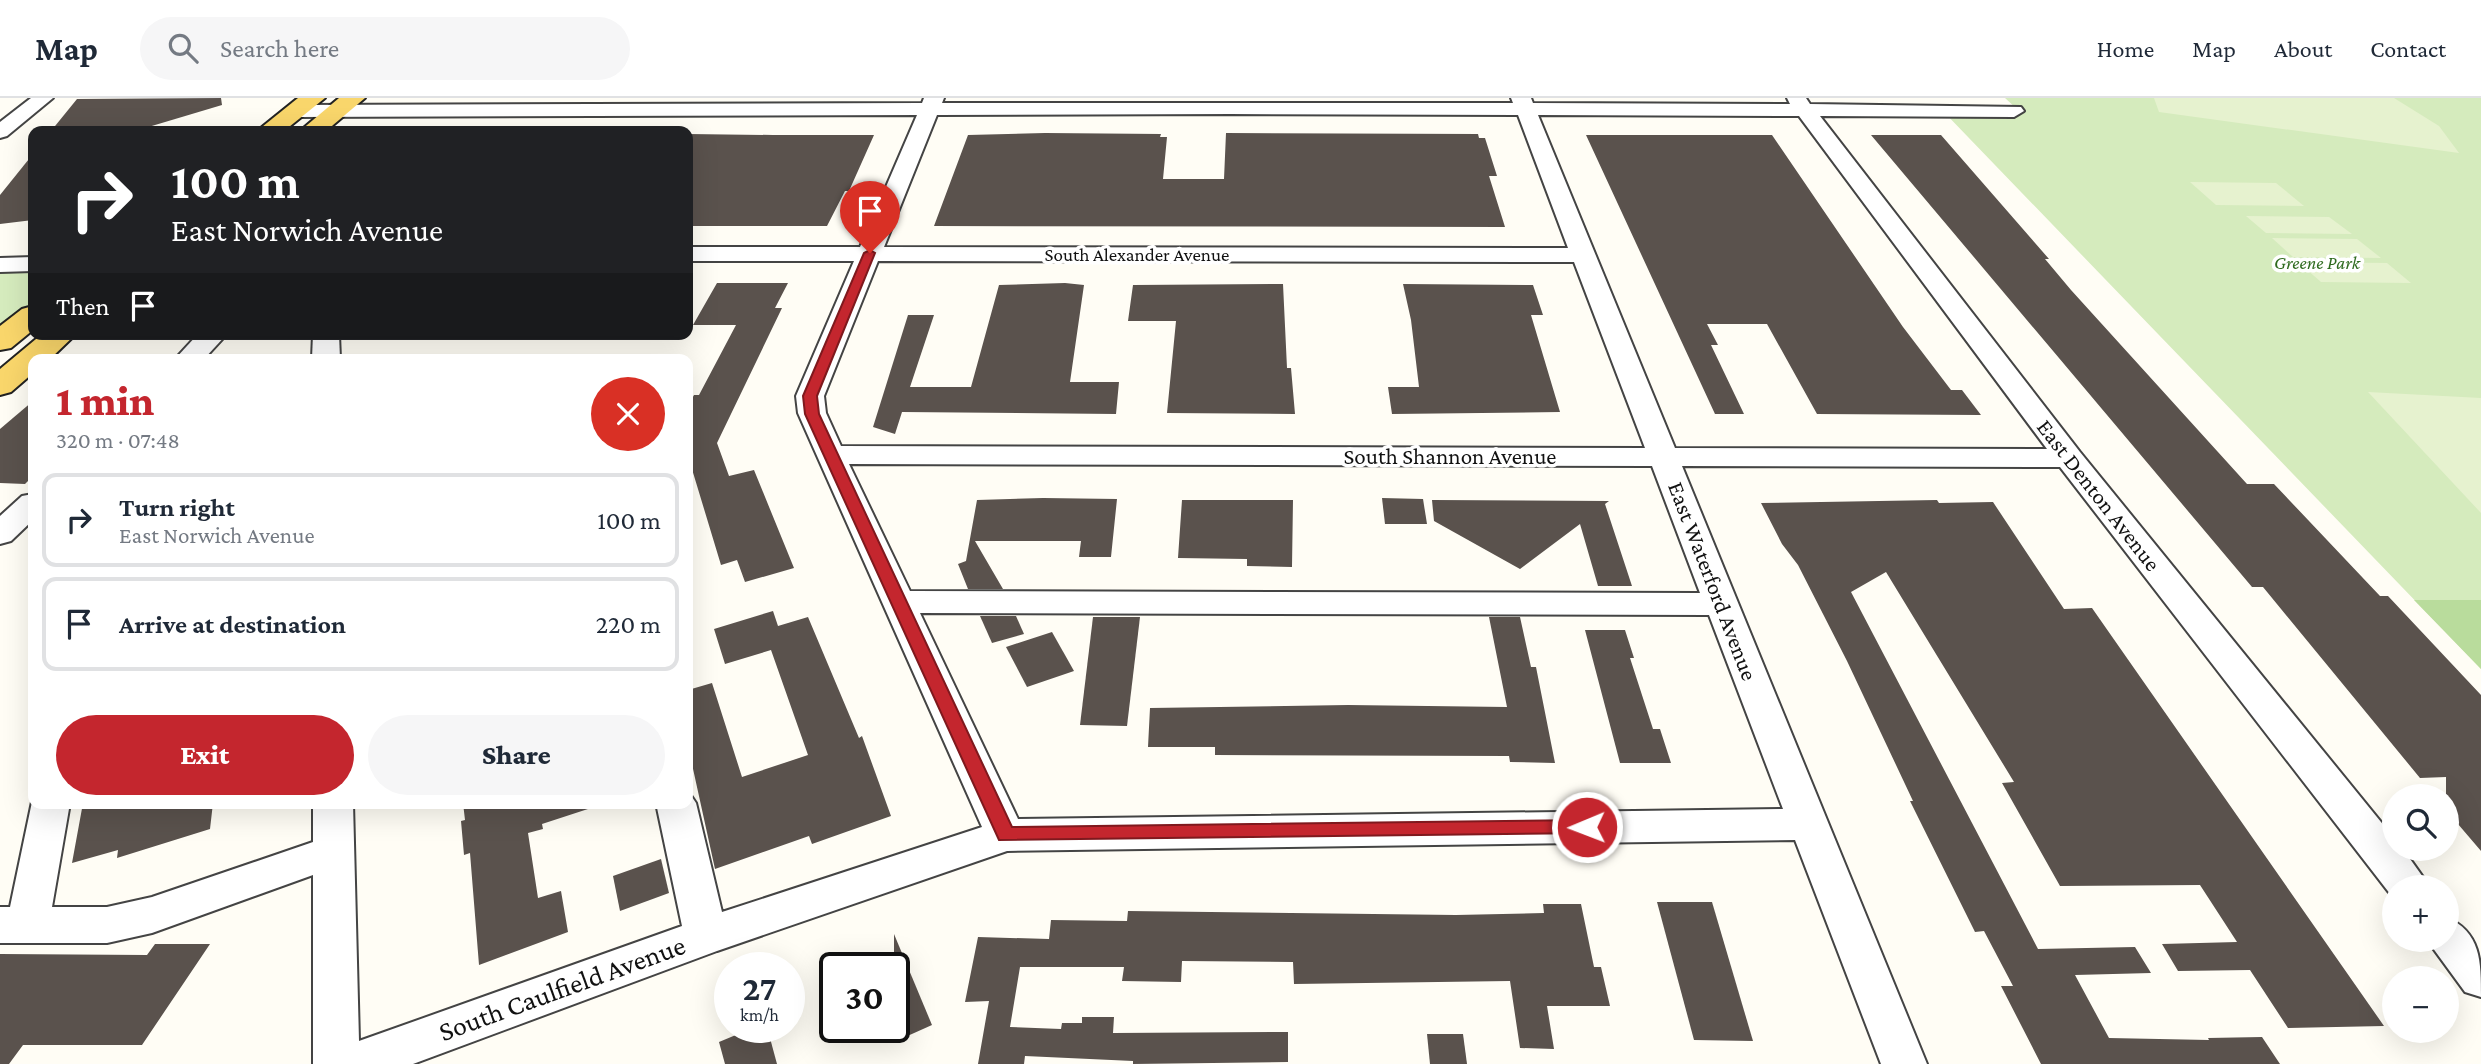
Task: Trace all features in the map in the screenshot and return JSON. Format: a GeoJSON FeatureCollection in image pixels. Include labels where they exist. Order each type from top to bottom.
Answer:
{"type":"FeatureCollection","features":[{"type":"Feature","properties":{"kind":"main road"},"geometry":{"type":"LineString","coordinates":[[275,126],[304,104]]}},
{"type":"Feature","properties":{"kind":"main road"},"geometry":{"type":"LineString","coordinates":[[318,126],[345,104]]}},
{"type":"Feature","properties":{"kind":"main road"},"geometry":{"type":"LineString","coordinates":[[0,341],[28,319]]}},
{"type":"Feature","properties":{"kind":"main road"},"geometry":{"type":"LineString","coordinates":[[37,354],[54,340]]}},
{"type":"Feature","properties":{"kind":"main road"},"geometry":{"type":"LineString","coordinates":[[0,385],[28,362]]}},
{"type":"Feature","properties":{"kind":"street"},"geometry":{"type":"LineString","coordinates":[[3,126],[43,98]]}},
{"type":"Feature","properties":{"kind":"street"},"geometry":{"type":"LineString","coordinates":[[304,104],[487,104],[528,109],[629,104],[1800,104],[2014,111]]}},
{"type":"Feature","properties":{"kind":"street"},"geometry":{"type":"LineString","coordinates":[[932,104],[810,396],[812,414],[830,455],[1006,835]]}},
{"type":"Feature","properties":{"kind":"street","name":"East Waterford Avenue"},"geometry":{"type":"LineString","coordinates":[[1523,104],[1904,1064]]}},
{"type":"Feature","properties":{"kind":"street","name":"East Denton Avenue"},"geometry":{"type":"LineString","coordinates":[[1800,104],[2070,458],[2400,875]]}},
{"type":"Feature","properties":{"kind":"street"},"geometry":{"type":"LineString","coordinates":[[520,126],[528,109]]}},
{"type":"Feature","properties":{"kind":"street","name":"South Alexander Avenue"},"geometry":{"type":"LineString","coordinates":[[693,254],[1585,255]]}},
{"type":"Feature","properties":{"kind":"street"},"geometry":{"type":"LineString","coordinates":[[0,265],[28,264]]}},
{"type":"Feature","properties":{"kind":"street"},"geometry":{"type":"LineString","coordinates":[[193,354],[208,340]]}},
{"type":"Feature","properties":{"kind":"street","name":"South Shannon Avenue"},"geometry":{"type":"LineString","coordinates":[[830,455],[2070,458]]}},
{"type":"Feature","properties":{"kind":"street"},"geometry":{"type":"LineString","coordinates":[[898,602],[1722,604]]}},
{"type":"Feature","properties":{"kind":"street"},"geometry":{"type":"LineString","coordinates":[[48,809],[14,925],[107,925],[152,915],[334,851]]}},
{"type":"Feature","properties":{"kind":"street"},"geometry":{"type":"LineString","coordinates":[[333,809],[336,1064]]}},
{"type":"Feature","properties":{"kind":"street"},"geometry":{"type":"LineString","coordinates":[[677,809],[706,936]]}},
{"type":"Feature","properties":{"kind":"street","name":"South Caulfield Avenue"},"geometry":{"type":"LineString","coordinates":[[355,1064],[706,936],[1006,835],[1807,824]]}},
{"type":"Feature","properties":{"kind":"street"},"geometry":{"type":"LineString","coordinates":[[2459,950],[2481,978]]}},
{"type":"Feature","properties":{"kind":"green space","name":"Greene Park"},"geometry":{"type":"Polygon","coordinates":[[[2005,98],[2481,98],[2481,669],[1942,110],[2017,109],[2005,98]]]}},
{"type":"Feature","properties":{"kind":"green space"},"geometry":{"type":"Polygon","coordinates":[[[2154,98],[2394,98],[2439,126],[2459,153],[2159,112],[2154,98]]]}},
{"type":"Feature","properties":{"kind":"green space"},"geometry":{"type":"Polygon","coordinates":[[[2190,182],[2276,183],[2304,206],[2216,205],[2190,182]]]}},
{"type":"Feature","properties":{"kind":"green space"},"geometry":{"type":"Polygon","coordinates":[[[2246,216],[2329,217],[2352,234],[2266,233],[2246,216]]]}},
{"type":"Feature","properties":{"kind":"green space"},"geometry":{"type":"Polygon","coordinates":[[[2272,238],[2357,239],[2381,258],[2293,257],[2272,238]]]}},
{"type":"Feature","properties":{"kind":"green space"},"geometry":{"type":"Polygon","coordinates":[[[2298,262],[2387,263],[2411,283],[2321,282],[2298,262]]]}},
{"type":"Feature","properties":{"kind":"green space"},"geometry":{"type":"Polygon","coordinates":[[[0,273],[28,273],[28,306],[0,328],[0,273]]]}},
{"type":"Feature","properties":{"kind":"green space"},"geometry":{"type":"Polygon","coordinates":[[[2368,392],[2481,398],[2481,513],[2368,392]]]}},
{"type":"Feature","properties":{"kind":"green space"},"geometry":{"type":"Polygon","coordinates":[[[2414,600],[2481,600],[2481,669],[2414,600]]]}},
{"type":"Feature","properties":{"kind":"building"},"geometry":{"type":"Polygon","coordinates":[[[221,98],[222,105],[152,126],[55,126],[77,99],[221,98]]]}},
{"type":"Feature","properties":{"kind":"building"},"geometry":{"type":"Polygon","coordinates":[[[1226,133],[1478,134],[1479,138],[1485,138],[1497,176],[1489,176],[1505,227],[934,226],[968,135],[1161,134],[1160,137],[1167,137],[1163,179],[1224,179],[1226,133]]]}},
{"type":"Feature","properties":{"kind":"building"},"geometry":{"type":"Polygon","coordinates":[[[693,134],[874,135],[849,191],[845,191],[827,226],[693,226],[693,134]]]}},
{"type":"Feature","properties":{"kind":"building"},"geometry":{"type":"Polygon","coordinates":[[[1586,135],[1772,135],[1903,327],[1951,390],[1962,390],[1981,415],[1817,414],[1767,324],[1707,324],[1718,345],[1711,345],[1744,414],[1715,414],[1586,135]]]}},
{"type":"Feature","properties":{"kind":"building"},"geometry":{"type":"Polygon","coordinates":[[[1871,135],[1941,135],[2049,259],[2045,259],[2071,290],[2247,484],[2274,484],[2380,596],[2388,596],[2481,695],[2481,851],[2459,825],[2459,784],[2446,784],[2446,777],[2420,778],[2263,587],[2252,587],[1871,135]]]}},
{"type":"Feature","properties":{"kind":"building"},"geometry":{"type":"Polygon","coordinates":[[[28,160],[28,221],[0,224],[0,195],[28,160]]]}},
{"type":"Feature","properties":{"kind":"building"},"geometry":{"type":"Polygon","coordinates":[[[717,283],[788,283],[775,308],[782,308],[717,443],[729,476],[754,470],[794,568],[745,582],[737,560],[721,565],[693,473],[693,397],[699,395],[736,325],[693,325],[717,283]]]}},
{"type":"Feature","properties":{"kind":"building"},"geometry":{"type":"Polygon","coordinates":[[[1283,284],[1287,368],[1291,368],[1295,414],[1167,413],[1176,321],[1128,321],[1133,285],[1283,284]]]}},
{"type":"Feature","properties":{"kind":"building"},"geometry":{"type":"Polygon","coordinates":[[[1403,284],[1533,285],[1543,315],[1531,315],[1560,412],[1392,414],[1388,387],[1419,387],[1411,320],[1403,284]]]}},
{"type":"Feature","properties":{"kind":"building"},"geometry":{"type":"Polygon","coordinates":[[[999,285],[1084,285],[1070,382],[1119,382],[1116,414],[902,412],[895,434],[873,427],[908,315],[934,315],[910,387],[971,387],[999,285]]]}},
{"type":"Feature","properties":{"kind":"building"},"geometry":{"type":"Polygon","coordinates":[[[28,405],[28,481],[25,484],[0,483],[0,429],[28,405]]]}},
{"type":"Feature","properties":{"kind":"building"},"geometry":{"type":"Polygon","coordinates":[[[1382,498],[1423,499],[1427,524],[1385,524],[1382,498]]]}},
{"type":"Feature","properties":{"kind":"building"},"geometry":{"type":"Polygon","coordinates":[[[1117,499],[1111,557],[1079,557],[1081,541],[975,541],[1003,589],[968,589],[958,564],[966,561],[977,500],[1117,499]]]}},
{"type":"Feature","properties":{"kind":"building"},"geometry":{"type":"Polygon","coordinates":[[[1182,500],[1293,500],[1292,567],[1247,566],[1247,559],[1178,558],[1182,500]]]}},
{"type":"Feature","properties":{"kind":"building"},"geometry":{"type":"Polygon","coordinates":[[[1432,500],[1609,501],[1605,504],[1632,586],[1598,586],[1580,524],[1520,569],[1434,521],[1432,500]]]}},
{"type":"Feature","properties":{"kind":"building"},"geometry":{"type":"Polygon","coordinates":[[[1937,500],[1939,503],[1993,502],[2064,609],[2092,608],[2382,1026],[2288,1028],[2250,970],[2178,971],[2162,944],[2237,942],[2200,885],[2060,886],[2002,783],[2014,782],[1886,572],[1851,592],[2038,949],[2135,947],[2151,973],[2075,975],[2109,1038],[2209,1040],[2208,1038],[2262,1037],[2280,1064],[2041,1064],[2001,986],[2013,986],[1984,931],[1975,932],[1910,801],[1913,801],[1847,661],[1798,565],[1782,544],[1761,503],[1937,500]]]}},
{"type":"Feature","properties":{"kind":"building"},"geometry":{"type":"Polygon","coordinates":[[[773,611],[778,626],[808,617],[859,738],[862,736],[891,816],[812,844],[809,836],[715,869],[693,769],[693,689],[712,683],[742,777],[808,755],[771,650],[725,664],[714,629],[773,611]]]}},
{"type":"Feature","properties":{"kind":"building"},"geometry":{"type":"Polygon","coordinates":[[[980,616],[1016,616],[1024,634],[992,643],[980,616]]]}},
{"type":"Feature","properties":{"kind":"building"},"geometry":{"type":"Polygon","coordinates":[[[1093,617],[1140,617],[1127,726],[1080,725],[1093,617]]]}},
{"type":"Feature","properties":{"kind":"building"},"geometry":{"type":"Polygon","coordinates":[[[1489,617],[1520,617],[1531,667],[1536,667],[1555,763],[1510,762],[1509,756],[1215,755],[1215,747],[1148,747],[1150,708],[1348,705],[1507,707],[1489,617]]]}},
{"type":"Feature","properties":{"kind":"building"},"geometry":{"type":"Polygon","coordinates":[[[1585,630],[1625,630],[1634,658],[1630,658],[1653,729],[1660,729],[1671,763],[1620,763],[1585,630]]]}},
{"type":"Feature","properties":{"kind":"building"},"geometry":{"type":"Polygon","coordinates":[[[1052,632],[1074,671],[1027,687],[1006,647],[1052,632]]]}},
{"type":"Feature","properties":{"kind":"building"},"geometry":{"type":"Polygon","coordinates":[[[82,809],[212,809],[210,829],[117,858],[118,850],[72,863],[82,809]]]}},
{"type":"Feature","properties":{"kind":"building"},"geometry":{"type":"Polygon","coordinates":[[[464,809],[588,809],[542,824],[543,829],[528,833],[538,898],[561,891],[568,932],[479,965],[470,853],[464,855],[461,821],[465,820],[464,809]]]}},
{"type":"Feature","properties":{"kind":"building"},"geometry":{"type":"Polygon","coordinates":[[[661,859],[669,893],[620,911],[613,876],[661,859]]]}},
{"type":"Feature","properties":{"kind":"building"},"geometry":{"type":"Polygon","coordinates":[[[1657,902],[1712,902],[1753,1041],[1694,1040],[1657,902]]]}},
{"type":"Feature","properties":{"kind":"building"},"geometry":{"type":"Polygon","coordinates":[[[1543,904],[1581,904],[1594,967],[1601,967],[1610,1006],[1547,1006],[1554,1049],[1520,1048],[1510,981],[1294,984],[1293,962],[1182,961],[1181,982],[1122,981],[1124,967],[1020,967],[1010,1027],[1061,1029],[1062,1023],[1082,1023],[1082,1017],[1114,1017],[1113,1033],[1288,1032],[1288,1062],[1133,1064],[1133,1061],[1025,1056],[1024,1064],[978,1064],[989,1001],[965,1002],[978,937],[1049,939],[1051,920],[1127,921],[1128,911],[1456,915],[1544,913],[1543,904]]]}},
{"type":"Feature","properties":{"kind":"building"},"geometry":{"type":"Polygon","coordinates":[[[894,934],[902,952],[894,952],[894,934]]]}},
{"type":"Feature","properties":{"kind":"building"},"geometry":{"type":"Polygon","coordinates":[[[155,944],[210,944],[142,1045],[23,1045],[9,1064],[0,1064],[0,954],[147,955],[155,944]]]}},
{"type":"Feature","properties":{"kind":"building"},"geometry":{"type":"Polygon","coordinates":[[[910,972],[932,1025],[910,1035],[910,972]]]}},
{"type":"Feature","properties":{"kind":"building"},"geometry":{"type":"Polygon","coordinates":[[[1427,1034],[1463,1034],[1467,1064],[1430,1064],[1427,1034]]]}},
{"type":"Feature","properties":{"kind":"building"},"geometry":{"type":"Polygon","coordinates":[[[719,1043],[771,1043],[777,1064],[725,1064],[719,1043]]]}},
{"type":"Feature","properties":{"kind":"route"},"geometry":{"type":"LineString","coordinates":[[870,253],[810,396],[812,414],[1006,835],[1587,827]]}}]}
